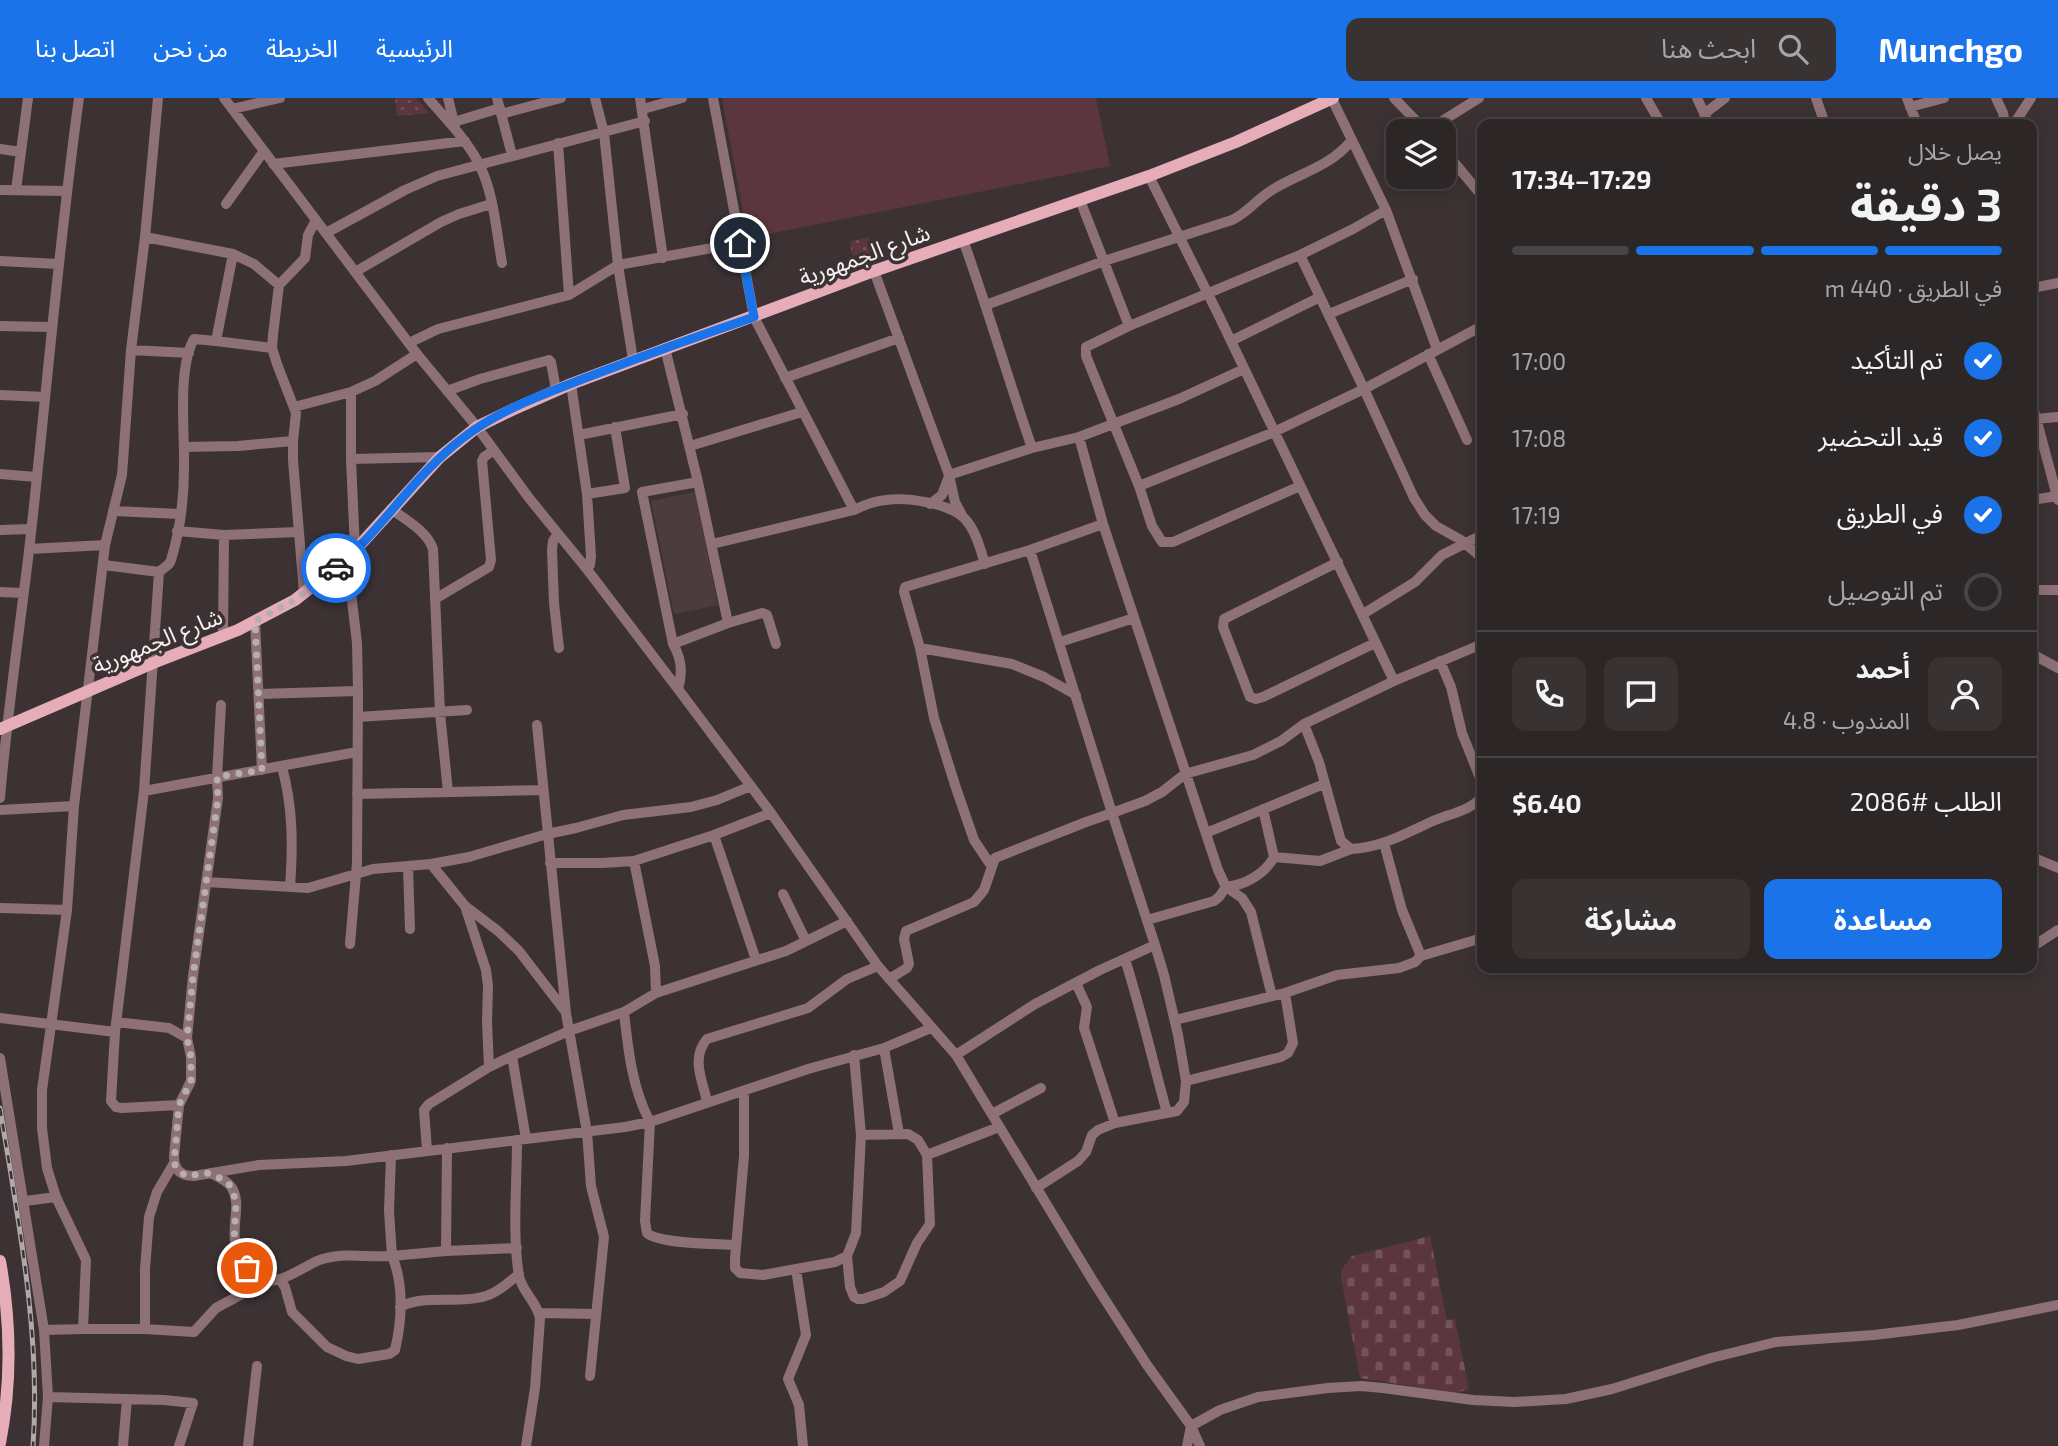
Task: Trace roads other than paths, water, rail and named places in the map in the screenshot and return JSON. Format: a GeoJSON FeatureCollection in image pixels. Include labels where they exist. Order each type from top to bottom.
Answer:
{"type":"FeatureCollection","features":[{"type":"Feature","properties":{"kind":"main road","name":"شارع الجمهورية"},"geometry":{"type":"LineString","coordinates":[[3,728],[223,636],[304,593],[351,555],[440,457],[477,427],[556,390],[665,348],[874,271],[1149,176],[1236,142],[1333,98]]}},
{"type":"Feature","properties":{"kind":"main road"},"geometry":{"type":"LineString","coordinates":[[0,1443],[9,1385],[7,1310],[1,1268]]}},
{"type":"Feature","properties":{"kind":"street"},"geometry":{"type":"LineString","coordinates":[[16,190],[29,98]]}},
{"type":"Feature","properties":{"kind":"street"},"geometry":{"type":"LineString","coordinates":[[0,798],[3,728],[29,549],[66,191],[79,98]]}},
{"type":"Feature","properties":{"kind":"street"},"geometry":{"type":"LineString","coordinates":[[83,1329],[86,1256],[56,1197],[47,1168],[42,1128],[43,1083],[67,910],[74,806],[105,545],[122,475],[131,350],[158,98]]}},
{"type":"Feature","properties":{"kind":"street"},"geometry":{"type":"LineString","coordinates":[[224,98],[417,354],[477,427],[678,689],[771,813],[878,966],[957,1055],[1036,1188],[1147,1366],[1191,1426],[1200,1446]]}},
{"type":"Feature","properties":{"kind":"street"},"geometry":{"type":"LineString","coordinates":[[232,109],[276,98]]}},
{"type":"Feature","properties":{"kind":"street"},"geometry":{"type":"LineString","coordinates":[[428,98],[455,126],[479,164],[490,192],[502,262]]}},
{"type":"Feature","properties":{"kind":"street"},"geometry":{"type":"LineString","coordinates":[[448,98],[455,126]]}},
{"type":"Feature","properties":{"kind":"street"},"geometry":{"type":"LineString","coordinates":[[455,126],[499,107],[561,98]]}},
{"type":"Feature","properties":{"kind":"street"},"geometry":{"type":"LineString","coordinates":[[595,98],[604,132],[618,265],[633,360]]}},
{"type":"Feature","properties":{"kind":"street"},"geometry":{"type":"LineString","coordinates":[[640,98],[663,258]]}},
{"type":"Feature","properties":{"kind":"street"},"geometry":{"type":"LineString","coordinates":[[643,109],[682,98]]}},
{"type":"Feature","properties":{"kind":"street"},"geometry":{"type":"LineString","coordinates":[[713,98],[754,317],[854,510]]}},
{"type":"Feature","properties":{"kind":"street"},"geometry":{"type":"LineString","coordinates":[[1333,98],[1351,141],[1386,210],[1413,279],[1433,352],[1467,440]]}},
{"type":"Feature","properties":{"kind":"street"},"geometry":{"type":"LineString","coordinates":[[1394,98],[1414,119]]}},
{"type":"Feature","properties":{"kind":"street"},"geometry":{"type":"LineString","coordinates":[[1445,119],[1479,98]]}},
{"type":"Feature","properties":{"kind":"street"},"geometry":{"type":"LineString","coordinates":[[1646,98],[1658,119]]}},
{"type":"Feature","properties":{"kind":"street"},"geometry":{"type":"LineString","coordinates":[[1697,98],[1706,119]]}},
{"type":"Feature","properties":{"kind":"street"},"geometry":{"type":"LineString","coordinates":[[1704,114],[1725,98]]}},
{"type":"Feature","properties":{"kind":"street"},"geometry":{"type":"LineString","coordinates":[[1816,98],[1823,119]]}},
{"type":"Feature","properties":{"kind":"street"},"geometry":{"type":"LineString","coordinates":[[1915,119],[1909,102],[1944,98]]}},
{"type":"Feature","properties":{"kind":"street"},"geometry":{"type":"LineString","coordinates":[[1996,98],[2004,119]]}},
{"type":"Feature","properties":{"kind":"street"},"geometry":{"type":"LineString","coordinates":[[2017,119],[2031,98]]}},
{"type":"Feature","properties":{"kind":"street"},"geometry":{"type":"LineString","coordinates":[[499,107],[512,155]]}},
{"type":"Feature","properties":{"kind":"street"},"geometry":{"type":"LineString","coordinates":[[326,233],[420,182],[645,121]]}},
{"type":"Feature","properties":{"kind":"street"},"geometry":{"type":"LineString","coordinates":[[273,164],[465,141]]}},
{"type":"Feature","properties":{"kind":"street"},"geometry":{"type":"LineString","coordinates":[[986,305],[1104,261],[1239,217],[1275,188],[1335,158],[1351,141]]}},
{"type":"Feature","properties":{"kind":"street"},"geometry":{"type":"LineString","coordinates":[[558,143],[569,295]]}},
{"type":"Feature","properties":{"kind":"street"},"geometry":{"type":"LineString","coordinates":[[0,149],[21,152]]}},
{"type":"Feature","properties":{"kind":"street"},"geometry":{"type":"LineString","coordinates":[[226,204],[264,151]]}},
{"type":"Feature","properties":{"kind":"street"},"geometry":{"type":"LineString","coordinates":[[1456,165],[1477,190]]}},
{"type":"Feature","properties":{"kind":"street"},"geometry":{"type":"LineString","coordinates":[[1149,176],[1394,681]]}},
{"type":"Feature","properties":{"kind":"street"},"geometry":{"type":"LineString","coordinates":[[0,190],[66,191]]}},
{"type":"Feature","properties":{"kind":"street"},"geometry":{"type":"LineString","coordinates":[[1080,200],[1129,326]]}},
{"type":"Feature","properties":{"kind":"street"},"geometry":{"type":"LineString","coordinates":[[355,272],[441,222],[491,204]]}},
{"type":"Feature","properties":{"kind":"street"},"geometry":{"type":"LineString","coordinates":[[1300,486],[1167,543],[1158,538],[1085,351],[1089,344],[1300,255],[1386,210]]}},
{"type":"Feature","properties":{"kind":"street"},"geometry":{"type":"LineString","coordinates":[[304,593],[293,441],[296,420],[294,407],[272,348],[279,285],[305,258],[308,235],[316,220]]}},
{"type":"Feature","properties":{"kind":"street"},"geometry":{"type":"LineString","coordinates":[[145,237],[233,254],[254,264],[279,285]]}},
{"type":"Feature","properties":{"kind":"street"},"geometry":{"type":"LineString","coordinates":[[963,240],[1032,448]]}},
{"type":"Feature","properties":{"kind":"street"},"geometry":{"type":"LineString","coordinates":[[409,343],[438,329],[569,295],[618,265],[740,243]]}},
{"type":"Feature","properties":{"kind":"street"},"geometry":{"type":"LineString","coordinates":[[216,341],[233,254]]}},
{"type":"Feature","properties":{"kind":"street"},"geometry":{"type":"LineString","coordinates":[[1300,255],[1414,498],[1425,515],[1437,526],[1477,554]]}},
{"type":"Feature","properties":{"kind":"street"},"geometry":{"type":"LineString","coordinates":[[0,261],[58,264]]}},
{"type":"Feature","properties":{"kind":"street"},"geometry":{"type":"LineString","coordinates":[[874,271],[949,475],[955,502],[978,540],[985,564]]}},
{"type":"Feature","properties":{"kind":"street"},"geometry":{"type":"LineString","coordinates":[[1329,314],[1413,279]]}},
{"type":"Feature","properties":{"kind":"street"},"geometry":{"type":"LineString","coordinates":[[2037,287],[2058,283]]}},
{"type":"Feature","properties":{"kind":"street"},"geometry":{"type":"LineString","coordinates":[[1231,341],[1320,297]]}},
{"type":"Feature","properties":{"kind":"street"},"geometry":{"type":"LineString","coordinates":[[0,326],[51,327]]}},
{"type":"Feature","properties":{"kind":"street"},"geometry":{"type":"LineString","coordinates":[[1139,486],[1275,432],[1364,389],[1477,329]]}},
{"type":"Feature","properties":{"kind":"street"},"geometry":{"type":"LineString","coordinates":[[785,378],[899,338]]}},
{"type":"Feature","properties":{"kind":"street"},"geometry":{"type":"LineString","coordinates":[[104,565],[159,572],[169,565],[171,560],[180,514],[184,471],[185,382],[194,339],[272,348]]}},
{"type":"Feature","properties":{"kind":"street"},"geometry":{"type":"LineString","coordinates":[[665,348],[683,414],[728,623]]}},
{"type":"Feature","properties":{"kind":"street"},"geometry":{"type":"LineString","coordinates":[[131,350],[189,353]]}},
{"type":"Feature","properties":{"kind":"street"},"geometry":{"type":"LineString","coordinates":[[294,407],[351,392],[375,381],[417,354]]}},
{"type":"Feature","properties":{"kind":"street"},"geometry":{"type":"LineString","coordinates":[[447,391],[548,360],[551,362],[556,390]]}},
{"type":"Feature","properties":{"kind":"street"},"geometry":{"type":"LineString","coordinates":[[949,475],[1113,425],[1244,369]]}},
{"type":"Feature","properties":{"kind":"street"},"geometry":{"type":"LineString","coordinates":[[571,384],[587,494],[591,556],[590,565],[586,568]]}},
{"type":"Feature","properties":{"kind":"street"},"geometry":{"type":"LineString","coordinates":[[350,944],[356,873],[358,717],[357,643],[351,555],[351,392]]}},
{"type":"Feature","properties":{"kind":"street"},"geometry":{"type":"LineString","coordinates":[[0,395],[45,397]]}},
{"type":"Feature","properties":{"kind":"street"},"geometry":{"type":"LineString","coordinates":[[690,446],[802,412]]}},
{"type":"Feature","properties":{"kind":"street"},"geometry":{"type":"LineString","coordinates":[[579,435],[683,414]]}},
{"type":"Feature","properties":{"kind":"street"},"geometry":{"type":"LineString","coordinates":[[2037,419],[2058,417]]}},
{"type":"Feature","properties":{"kind":"street"},"geometry":{"type":"LineString","coordinates":[[2037,426],[2057,498],[2037,500]]}},
{"type":"Feature","properties":{"kind":"street"},"geometry":{"type":"LineString","coordinates":[[615,427],[625,488],[631,493],[698,482]]}},
{"type":"Feature","properties":{"kind":"street"},"geometry":{"type":"LineString","coordinates":[[1079,437],[1103,524],[1218,870],[1226,887],[1241,898],[1251,912],[1272,996]]}},
{"type":"Feature","properties":{"kind":"street"},"geometry":{"type":"LineString","coordinates":[[184,447],[293,441]]}},
{"type":"Feature","properties":{"kind":"street"},"geometry":{"type":"LineString","coordinates":[[435,598],[489,567],[491,560],[482,461],[494,450]]}},
{"type":"Feature","properties":{"kind":"street"},"geometry":{"type":"LineString","coordinates":[[351,459],[440,457]]}},
{"type":"Feature","properties":{"kind":"street"},"geometry":{"type":"LineString","coordinates":[[0,474],[36,477]]}},
{"type":"Feature","properties":{"kind":"street"},"geometry":{"type":"LineString","coordinates":[[930,504],[942,495],[949,475]]}},
{"type":"Feature","properties":{"kind":"street"},"geometry":{"type":"LineString","coordinates":[[587,494],[625,488]]}},
{"type":"Feature","properties":{"kind":"street"},"geometry":{"type":"LineString","coordinates":[[642,492],[673,645],[681,664],[682,677],[678,689]]}},
{"type":"Feature","properties":{"kind":"street"},"geometry":{"type":"LineString","coordinates":[[712,544],[854,510],[884,500],[930,504],[964,518]]}},
{"type":"Feature","properties":{"kind":"street"},"geometry":{"type":"LineString","coordinates":[[391,509],[425,534],[433,549],[440,713],[448,792]]}},
{"type":"Feature","properties":{"kind":"street"},"geometry":{"type":"LineString","coordinates":[[113,511],[180,514]]}},
{"type":"Feature","properties":{"kind":"street"},"geometry":{"type":"LineString","coordinates":[[992,867],[975,840],[934,718],[905,587],[1030,550],[1103,524]]}},
{"type":"Feature","properties":{"kind":"street"},"geometry":{"type":"LineString","coordinates":[[0,530],[31,529]]}},
{"type":"Feature","properties":{"kind":"street"},"geometry":{"type":"LineString","coordinates":[[177,531],[225,536],[299,532]]}},
{"type":"Feature","properties":{"kind":"street"},"geometry":{"type":"LineString","coordinates":[[558,534],[553,541],[552,550],[559,648]]}},
{"type":"Feature","properties":{"kind":"street"},"geometry":{"type":"LineString","coordinates":[[223,636],[225,536]]}},
{"type":"Feature","properties":{"kind":"street"},"geometry":{"type":"LineString","coordinates":[[1363,614],[1415,582],[1442,555],[1477,537]]}},
{"type":"Feature","properties":{"kind":"street"},"geometry":{"type":"LineString","coordinates":[[29,549],[105,545]]}},
{"type":"Feature","properties":{"kind":"street"},"geometry":{"type":"LineString","coordinates":[[1030,550],[1155,945],[1175,1020],[1186,1081],[1186,1095],[1181,1108],[1115,1123],[1095,1132],[1086,1152],[1078,1161],[1036,1188]]}},
{"type":"Feature","properties":{"kind":"street"},"geometry":{"type":"LineString","coordinates":[[1338,562],[1224,619],[1223,627],[1250,696],[1256,699],[1262,697],[1376,643]]}},
{"type":"Feature","properties":{"kind":"street"},"geometry":{"type":"LineString","coordinates":[[159,572],[144,791],[115,1027],[111,1094],[116,1107],[127,1109],[179,1105]]}},
{"type":"Feature","properties":{"kind":"street"},"geometry":{"type":"LineString","coordinates":[[2037,590],[2058,590]]}},
{"type":"Feature","properties":{"kind":"street"},"geometry":{"type":"LineString","coordinates":[[0,592],[23,593]]}},
{"type":"Feature","properties":{"kind":"street"},"geometry":{"type":"LineString","coordinates":[[673,645],[762,613],[767,615],[776,644]]}},
{"type":"Feature","properties":{"kind":"street"},"geometry":{"type":"LineString","coordinates":[[1060,642],[1134,618]]}},
{"type":"Feature","properties":{"kind":"street"},"geometry":{"type":"LineString","coordinates":[[255,621],[262,770]]}},
{"type":"Feature","properties":{"kind":"street"},"geometry":{"type":"LineString","coordinates":[[890,979],[909,964],[904,939],[906,932],[974,902],[984,890],[997,857],[1144,801],[1162,792],[1185,774],[1253,755],[1281,741],[1304,724],[1394,681],[1477,646]]}},
{"type":"Feature","properties":{"kind":"street"},"geometry":{"type":"LineString","coordinates":[[920,648],[1013,664],[1076,695]]}},
{"type":"Feature","properties":{"kind":"street"},"geometry":{"type":"LineString","coordinates":[[2037,657],[2058,668]]}},
{"type":"Feature","properties":{"kind":"street"},"geometry":{"type":"LineString","coordinates":[[1440,661],[1451,687],[1462,733],[1477,770]]}},
{"type":"Feature","properties":{"kind":"street"},"geometry":{"type":"LineString","coordinates":[[259,694],[358,691]]}},
{"type":"Feature","properties":{"kind":"street"},"geometry":{"type":"LineString","coordinates":[[145,1329],[145,1269],[149,1217],[157,1192],[174,1163],[179,1105],[191,1081],[191,1057],[187,1038],[218,798],[221,705]]}},
{"type":"Feature","properties":{"kind":"street"},"geometry":{"type":"LineString","coordinates":[[358,717],[467,710]]}},
{"type":"Feature","properties":{"kind":"street"},"geometry":{"type":"LineString","coordinates":[[1304,724],[1319,762],[1341,842],[1351,849]]}},
{"type":"Feature","properties":{"kind":"street"},"geometry":{"type":"LineString","coordinates":[[537,725],[566,1013],[587,1132],[591,1186],[604,1237],[590,1376]]}},
{"type":"Feature","properties":{"kind":"street"},"geometry":{"type":"LineString","coordinates":[[144,791],[357,752]]}},
{"type":"Feature","properties":{"kind":"street"},"geometry":{"type":"LineString","coordinates":[[282,767],[290,801],[290,887]]}},
{"type":"Feature","properties":{"kind":"street"},"geometry":{"type":"LineString","coordinates":[[1206,833],[1324,784]]}},
{"type":"Feature","properties":{"kind":"street"},"geometry":{"type":"LineString","coordinates":[[206,882],[308,888],[373,869],[431,864],[469,857],[623,815],[691,807],[751,786]]}},
{"type":"Feature","properties":{"kind":"street"},"geometry":{"type":"LineString","coordinates":[[357,794],[543,790]]}},
{"type":"Feature","properties":{"kind":"street"},"geometry":{"type":"LineString","coordinates":[[1274,857],[1320,861],[1351,849],[1384,843],[1477,802]]}},
{"type":"Feature","properties":{"kind":"street"},"geometry":{"type":"LineString","coordinates":[[0,810],[74,806]]}},
{"type":"Feature","properties":{"kind":"street"},"geometry":{"type":"LineString","coordinates":[[1146,920],[1214,901],[1226,887],[1248,881],[1265,869],[1274,857],[1263,809]]}},
{"type":"Feature","properties":{"kind":"street"},"geometry":{"type":"LineString","coordinates":[[550,863],[635,860],[715,835],[771,813]]}},
{"type":"Feature","properties":{"kind":"street"},"geometry":{"type":"LineString","coordinates":[[715,835],[755,960]]}},
{"type":"Feature","properties":{"kind":"street"},"geometry":{"type":"LineString","coordinates":[[1384,843],[1402,910],[1421,956]]}},
{"type":"Feature","properties":{"kind":"street"},"geometry":{"type":"LineString","coordinates":[[2037,859],[2058,868]]}},
{"type":"Feature","properties":{"kind":"street"},"geometry":{"type":"LineString","coordinates":[[635,860],[655,966],[656,993]]}},
{"type":"Feature","properties":{"kind":"street"},"geometry":{"type":"LineString","coordinates":[[431,864],[465,906],[519,951],[566,1013]]}},
{"type":"Feature","properties":{"kind":"street"},"geometry":{"type":"LineString","coordinates":[[408,866],[410,929]]}},
{"type":"Feature","properties":{"kind":"street"},"geometry":{"type":"LineString","coordinates":[[783,894],[806,941]]}},
{"type":"Feature","properties":{"kind":"street"},"geometry":{"type":"LineString","coordinates":[[465,906],[486,970],[489,1067]]}},
{"type":"Feature","properties":{"kind":"street"},"geometry":{"type":"LineString","coordinates":[[0,908],[67,910]]}},
{"type":"Feature","properties":{"kind":"street"},"geometry":{"type":"LineString","coordinates":[[427,1150],[424,1110],[429,1104],[489,1067],[569,1031],[624,1012],[656,993],[786,951],[847,921]]}},
{"type":"Feature","properties":{"kind":"street"},"geometry":{"type":"LineString","coordinates":[[2037,944],[2058,930]]}},
{"type":"Feature","properties":{"kind":"street"},"geometry":{"type":"LineString","coordinates":[[1175,1020],[1285,993],[1348,972],[1399,968],[1415,962],[1421,956],[1477,939]]}},
{"type":"Feature","properties":{"kind":"street"},"geometry":{"type":"LineString","coordinates":[[957,1055],[1035,1004],[1155,945]]}},
{"type":"Feature","properties":{"kind":"street"},"geometry":{"type":"LineString","coordinates":[[1125,959],[1141,1009],[1167,1113]]}},
{"type":"Feature","properties":{"kind":"street"},"geometry":{"type":"LineString","coordinates":[[707,1101],[697,1059],[699,1050],[707,1039],[808,1008],[841,983],[878,966]]}},
{"type":"Feature","properties":{"kind":"street"},"geometry":{"type":"LineString","coordinates":[[1076,983],[1087,1007],[1084,1028],[1115,1123]]}},
{"type":"Feature","properties":{"kind":"street"},"geometry":{"type":"LineString","coordinates":[[1186,1081],[1288,1053],[1293,1043],[1285,993]]}},
{"type":"Feature","properties":{"kind":"street"},"geometry":{"type":"LineString","coordinates":[[624,1012],[628,1053],[643,1109],[650,1122],[645,1220],[648,1235],[688,1243],[736,1245]]}},
{"type":"Feature","properties":{"kind":"street"},"geometry":{"type":"LineString","coordinates":[[0,1018],[51,1024],[169,1028],[187,1038]]}},
{"type":"Feature","properties":{"kind":"street"},"geometry":{"type":"LineString","coordinates":[[174,1163],[186,1176],[259,1165],[346,1161],[625,1127],[650,1122],[707,1101],[884,1048],[931,1028]]}},
{"type":"Feature","properties":{"kind":"street"},"geometry":{"type":"LineString","coordinates":[[884,1048],[899,1134]]}},
{"type":"Feature","properties":{"kind":"street"},"geometry":{"type":"LineString","coordinates":[[854,1055],[861,1135],[856,1233],[847,1255],[850,1287],[854,1297],[858,1299],[884,1292],[901,1281],[917,1243],[930,1224],[926,1154],[917,1138],[908,1134],[861,1135]]}},
{"type":"Feature","properties":{"kind":"street"},"geometry":{"type":"LineString","coordinates":[[512,1056],[522,1140],[517,1248],[519,1275],[525,1291],[540,1313],[535,1388],[526,1446]]}},
{"type":"Feature","properties":{"kind":"street"},"geometry":{"type":"LineString","coordinates":[[0,1058],[44,1330],[48,1398],[44,1446]]}},
{"type":"Feature","properties":{"kind":"street"},"geometry":{"type":"LineString","coordinates":[[992,1114],[1041,1088]]}},
{"type":"Feature","properties":{"kind":"street"},"geometry":{"type":"LineString","coordinates":[[744,1091],[744,1156],[734,1264],[736,1271],[764,1275],[835,1262],[847,1255]]}},
{"type":"Feature","properties":{"kind":"street"},"geometry":{"type":"LineString","coordinates":[[926,1154],[999,1127]]}},
{"type":"Feature","properties":{"kind":"street"},"geometry":{"type":"LineString","coordinates":[[446,1251],[447,1148]]}},
{"type":"Feature","properties":{"kind":"street"},"geometry":{"type":"LineString","coordinates":[[279,1279],[285,1287],[290,1309],[327,1348],[352,1358],[384,1355],[395,1350],[400,1307],[398,1271],[392,1256],[389,1211],[391,1155]]}},
{"type":"Feature","properties":{"kind":"street"},"geometry":{"type":"LineString","coordinates":[[209,1173],[226,1181],[235,1194],[233,1233],[236,1251],[254,1276],[268,1280],[279,1279],[334,1256],[376,1257],[517,1248]]}},
{"type":"Feature","properties":{"kind":"street"},"geometry":{"type":"LineString","coordinates":[[24,1201],[56,1197]]}},
{"type":"Feature","properties":{"kind":"street"},"geometry":{"type":"LineString","coordinates":[[796,1269],[806,1335],[788,1379],[799,1405],[803,1446]]}},
{"type":"Feature","properties":{"kind":"street"},"geometry":{"type":"LineString","coordinates":[[400,1307],[414,1301],[481,1298],[519,1275]]}},
{"type":"Feature","properties":{"kind":"street"},"geometry":{"type":"LineString","coordinates":[[44,1330],[145,1329],[194,1332],[216,1308],[268,1280]]}},
{"type":"Feature","properties":{"kind":"street"},"geometry":{"type":"LineString","coordinates":[[1187,1446],[1191,1426],[1220,1410],[1258,1397],[1361,1386],[1473,1400],[1515,1402],[1566,1399],[1612,1389],[1712,1358],[1776,1342],[1874,1335],[1946,1326],[2058,1305]]}},
{"type":"Feature","properties":{"kind":"street"},"geometry":{"type":"LineString","coordinates":[[540,1313],[596,1314]]}},
{"type":"Feature","properties":{"kind":"street"},"geometry":{"type":"LineString","coordinates":[[248,1446],[257,1366]]}},
{"type":"Feature","properties":{"kind":"street"},"geometry":{"type":"LineString","coordinates":[[48,1398],[164,1400],[193,1404],[179,1446]]}},
{"type":"Feature","properties":{"kind":"street"},"geometry":{"type":"LineString","coordinates":[[123,1446],[127,1399]]}},
{"type":"Feature","properties":{"kind":"railway"},"geometry":{"type":"LineString","coordinates":[[0,1108],[31,1319],[35,1404],[33,1446]]}}]}
